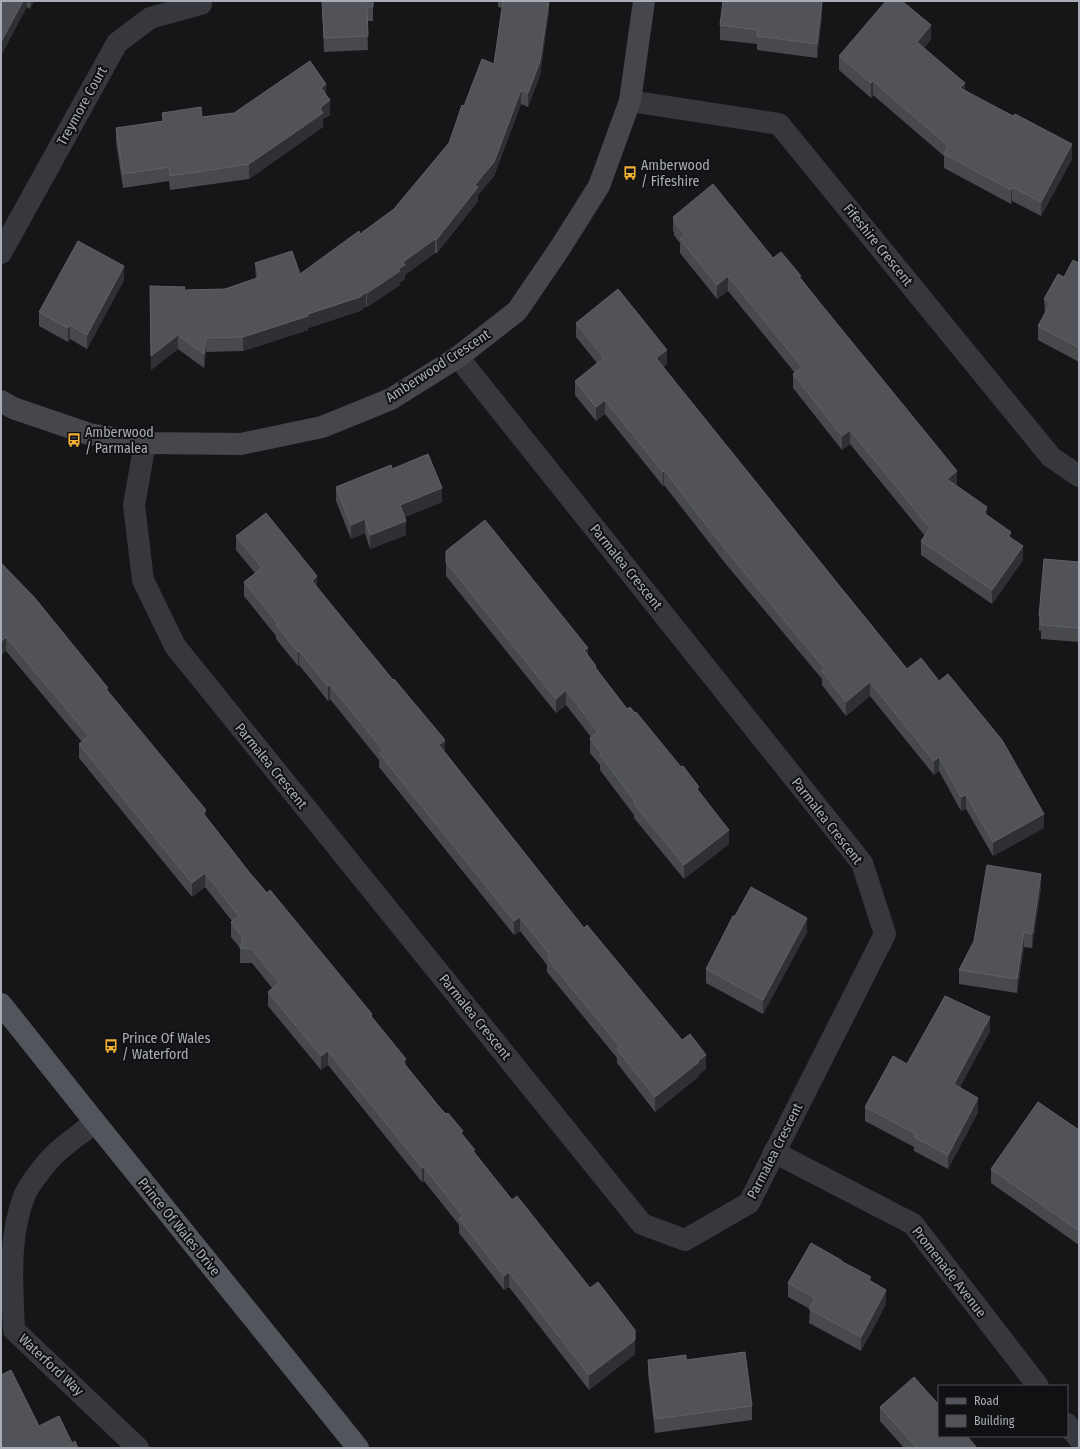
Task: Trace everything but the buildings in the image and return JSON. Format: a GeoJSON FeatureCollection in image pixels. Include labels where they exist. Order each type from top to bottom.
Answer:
{"type":"FeatureCollection","features":[{"type":"Feature","properties":{"kind":"main road","name":"Prince Of Wales Drive"},"geometry":{"type":"LineString","coordinates":[[1,1004],[358,1448]]}},
{"type":"Feature","properties":{"kind":"street","name":"Amberwood Crescent"},"geometry":{"type":"LineString","coordinates":[[1,401],[13,408],[89,434],[145,443],[241,444],[322,427],[391,399],[458,357],[517,312],[599,186],[630,101],[644,1]]}},
{"type":"Feature","properties":{"kind":"street","name":"Treymore Court"},"geometry":{"type":"LineString","coordinates":[[1,253],[117,43],[150,18],[201,4]]}},
{"type":"Feature","properties":{"kind":"street","name":"Fifeshire Crescent"},"geometry":{"type":"LineString","coordinates":[[630,101],[779,124],[1051,457],[1079,476]]}},
{"type":"Feature","properties":{"kind":"street","name":"Parmalea Crescent"},"geometry":{"type":"LineString","coordinates":[[145,443],[134,505],[143,580],[174,646],[642,1224],[685,1240],[749,1203],[885,934],[862,863],[458,357]]}},
{"type":"Feature","properties":{"kind":"street","name":"Waterford Way"},"geometry":{"type":"LineString","coordinates":[[95,1122],[54,1155],[26,1193],[16,1225],[7,1333],[138,1448]]}},
{"type":"Feature","properties":{"kind":"street","name":"Promenade Avenue"},"geometry":{"type":"LineString","coordinates":[[774,1152],[913,1224],[1037,1385]]}},
{"type":"Feature","properties":{"kind":"street"},"geometry":{"type":"LineString","coordinates":[[1068,1425],[1079,1440]]}},
{"type":"Feature","properties":{"kind":"place","name":"Amberwood / Fifeshire"},"geometry":{"type":"Point","coordinates":[630,173]}},
{"type":"Feature","properties":{"kind":"place","name":"Amberwood / Parmalea"},"geometry":{"type":"Point","coordinates":[74,440]}},
{"type":"Feature","properties":{"kind":"place","name":"Prince Of Wales / Waterford"},"geometry":{"type":"Point","coordinates":[111,1046]}}]}
